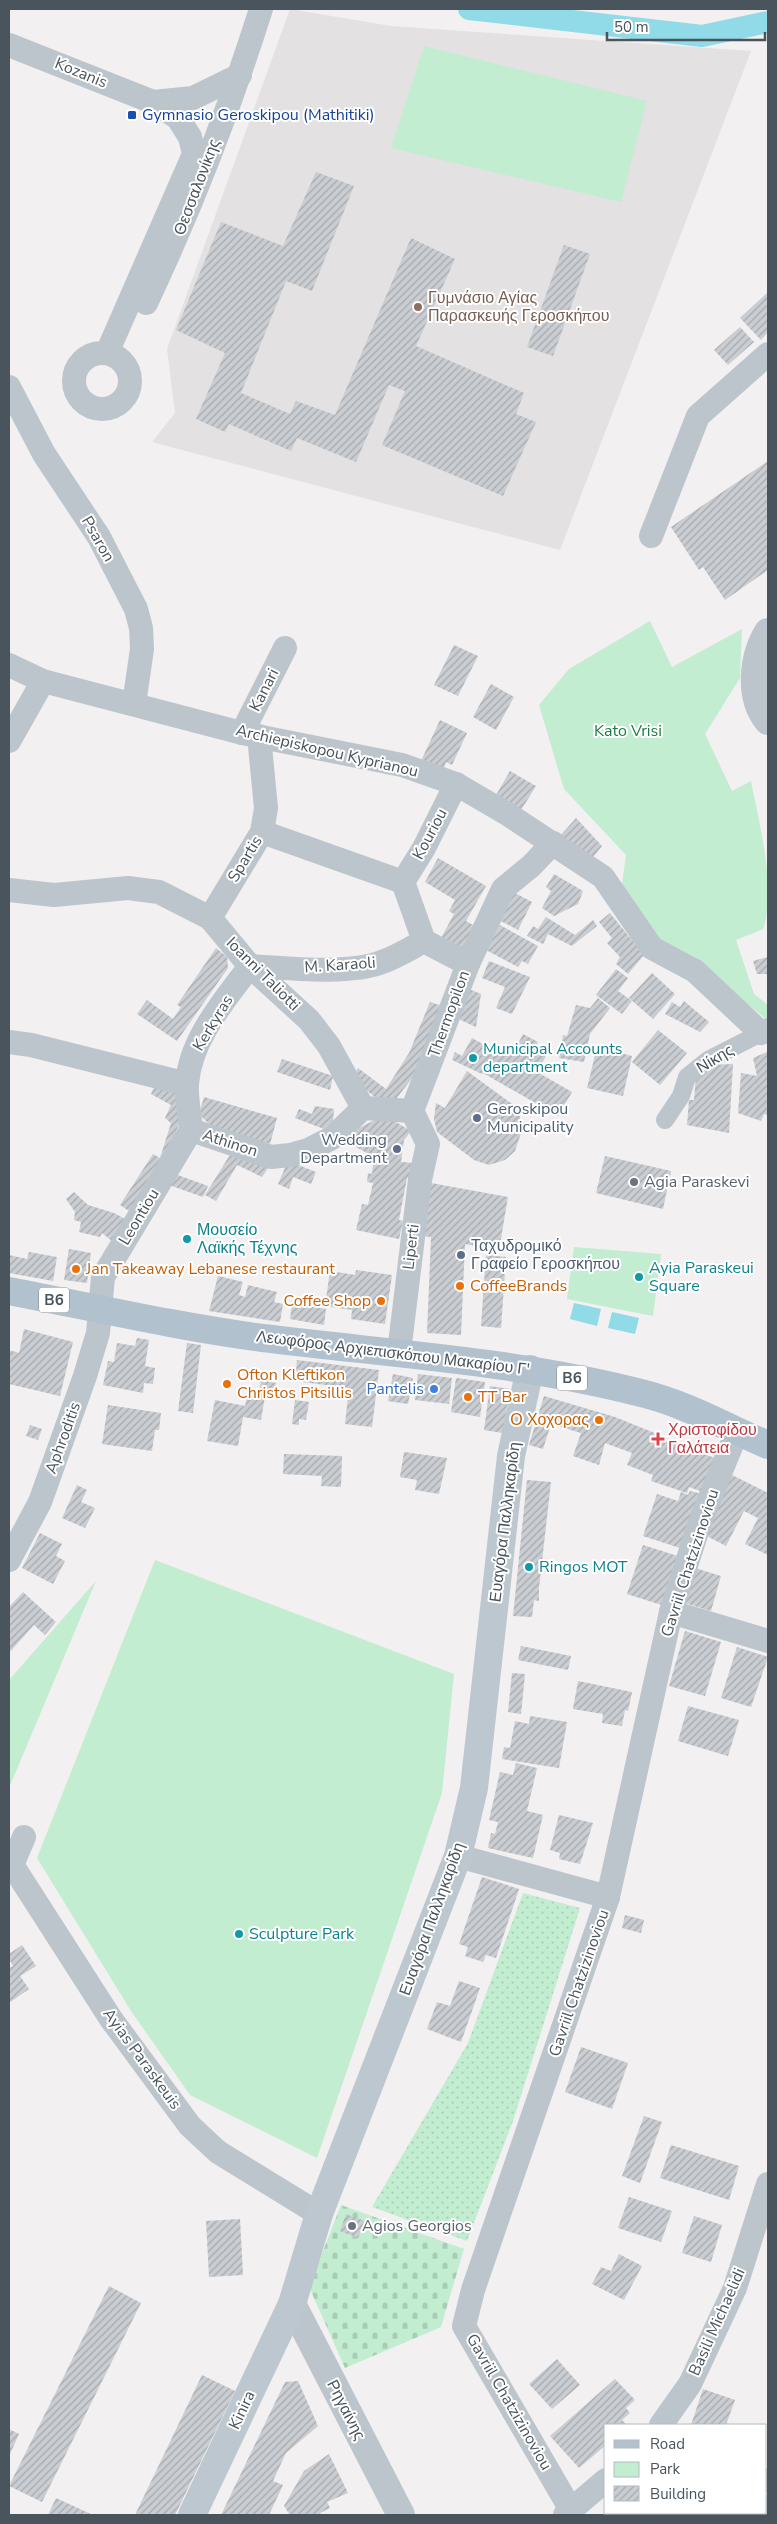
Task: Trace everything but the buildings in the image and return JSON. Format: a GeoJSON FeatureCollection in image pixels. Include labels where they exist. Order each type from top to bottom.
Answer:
{"type":"FeatureCollection","features":[{"type":"Feature","properties":{"kind":"main road","name":"Λεωφόρος Αρχιεπισκόπου Μακαρίου Γ'"},"geometry":{"type":"LineString","coordinates":[[9,1291],[260,1337],[530,1369],[647,1395],[693,1412],[768,1444]]}},
{"type":"Feature","properties":{"kind":"main road","name":"Ευαγόρα Παλληκαρίδη"},"geometry":{"type":"LineString","coordinates":[[292,2304],[319,2214],[458,1856],[474,1788],[511,1456],[530,1369]]}},
{"type":"Feature","properties":{"kind":"main road","name":"Kinira"},"geometry":{"type":"LineString","coordinates":[[192,2515],[292,2304]]}},
{"type":"Feature","properties":{"kind":"street","name":"Θεσσαλονίκης"},"geometry":{"type":"LineString","coordinates":[[194,154],[114,356],[183,225],[240,75],[261,9]]}},
{"type":"Feature","properties":{"kind":"street","name":"Kozanis"},"geometry":{"type":"LineString","coordinates":[[9,44],[153,102],[178,118],[190,137],[194,154]]}},
{"type":"Feature","properties":{"kind":"street","name":"Kozanis"},"geometry":{"type":"LineString","coordinates":[[153,102],[193,98],[240,75]]}},
{"type":"Feature","properties":{"kind":"street"},"geometry":{"type":"LineString","coordinates":[[651,536],[698,416],[768,354]]}},
{"type":"Feature","properties":{"kind":"street","name":"Psaron"},"geometry":{"type":"LineString","coordinates":[[9,387],[44,454],[99,537],[136,610],[141,628],[142,648],[134,704]]}},
{"type":"Feature","properties":{"kind":"street"},"geometry":{"type":"LineString","coordinates":[[768,632],[760,646],[756,677],[760,705],[768,721]]}},
{"type":"Feature","properties":{"kind":"street","name":"Kanari"},"geometry":{"type":"LineString","coordinates":[[251,735],[285,648]]}},
{"type":"Feature","properties":{"kind":"street","name":"Archiepiskopou Kyprianou"},"geometry":{"type":"LineString","coordinates":[[9,665],[43,681],[251,735],[402,765],[456,784],[553,842],[603,877],[652,948],[695,971],[764,1031]]}},
{"type":"Feature","properties":{"kind":"street"},"geometry":{"type":"LineString","coordinates":[[9,741],[43,681]]}},
{"type":"Feature","properties":{"kind":"street","name":"Spartis"},"geometry":{"type":"LineString","coordinates":[[210,918],[262,832],[266,808],[251,735]]}},
{"type":"Feature","properties":{"kind":"street","name":"Kouriou"},"geometry":{"type":"LineString","coordinates":[[403,882],[424,848],[456,784]]}},
{"type":"Feature","properties":{"kind":"street"},"geometry":{"type":"LineString","coordinates":[[262,832],[403,882],[424,941]]}},
{"type":"Feature","properties":{"kind":"street"},"geometry":{"type":"LineString","coordinates":[[468,964],[503,888],[531,866],[553,842]]}},
{"type":"Feature","properties":{"kind":"street","name":"Ioanni Taliotti"},"geometry":{"type":"LineString","coordinates":[[9,890],[54,894],[128,888],[159,892],[210,918],[250,966],[309,1020],[329,1046],[363,1108]]}},
{"type":"Feature","properties":{"kind":"street","name":"Thermopilon"},"geometry":{"type":"LineString","coordinates":[[412,1111],[468,964],[424,941]]}},
{"type":"Feature","properties":{"kind":"street","name":"M. Karaoli"},"geometry":{"type":"LineString","coordinates":[[250,966],[318,968],[365,966],[382,962],[424,941]]}},
{"type":"Feature","properties":{"kind":"street","name":"Kerkyras"},"geometry":{"type":"LineString","coordinates":[[187,1084],[192,1060],[212,1018],[250,966]]}},
{"type":"Feature","properties":{"kind":"street","name":"Νίκης"},"geometry":{"type":"LineString","coordinates":[[665,1120],[681,1096],[686,1077],[708,1060],[764,1031]]}},
{"type":"Feature","properties":{"kind":"street"},"geometry":{"type":"LineString","coordinates":[[9,1042],[31,1045],[187,1084]]}},
{"type":"Feature","properties":{"kind":"street","name":"Athinon"},"geometry":{"type":"LineString","coordinates":[[187,1084],[191,1130],[271,1157],[290,1155],[308,1150],[332,1138],[363,1108]]}},
{"type":"Feature","properties":{"kind":"street"},"geometry":{"type":"LineString","coordinates":[[363,1108],[412,1111]]}},
{"type":"Feature","properties":{"kind":"street","name":"Liperti"},"geometry":{"type":"LineString","coordinates":[[399,1352],[420,1180],[428,1144],[412,1111]]}},
{"type":"Feature","properties":{"kind":"street","name":"Leontiou"},"geometry":{"type":"LineString","coordinates":[[100,1309],[103,1277],[191,1130]]}},
{"type":"Feature","properties":{"kind":"street","name":"Aphroditis"},"geometry":{"type":"LineString","coordinates":[[9,1560],[43,1493],[85,1376],[98,1333],[100,1309]]}},
{"type":"Feature","properties":{"kind":"street","name":"Gavriil Chatzizinoviou"},"geometry":{"type":"LineString","coordinates":[[568,2513],[464,2326],[473,2290],[608,1897],[671,1612],[700,1522],[737,1432]]}},
{"type":"Feature","properties":{"kind":"street"},"geometry":{"type":"LineString","coordinates":[[671,1612],[768,1640]]}},
{"type":"Feature","properties":{"kind":"street"},"geometry":{"type":"LineString","coordinates":[[10,1863],[24,1837]]}},
{"type":"Feature","properties":{"kind":"street"},"geometry":{"type":"LineString","coordinates":[[458,1856],[608,1897]]}},
{"type":"Feature","properties":{"kind":"street","name":"Ayias Paraskeuis"},"geometry":{"type":"LineString","coordinates":[[10,1863],[111,2019],[190,2126],[218,2152],[319,2214]]}},
{"type":"Feature","properties":{"kind":"street","name":"Basili Michaelidi"},"geometry":{"type":"LineString","coordinates":[[662,2424],[690,2384],[718,2327],[735,2288],[768,2184]]}},
{"type":"Feature","properties":{"kind":"street","name":"Ρηγαίνης"},"geometry":{"type":"LineString","coordinates":[[292,2304],[401,2515]]}},
{"type":"Feature","properties":{"kind":"street"},"geometry":{"type":"LineString","coordinates":[[568,2513],[604,2482]]}},
{"type":"Feature","properties":{"kind":"shaded area","name":"Γυμνάσιο Αγίας Παρασκευής Γεροσκήπου"},"geometry":{"type":"Polygon","coordinates":[[[290,9],[391,26],[751,51],[560,550],[152,442],[175,413],[167,349],[290,9]]]}},
{"type":"Feature","properties":{"kind":"green space"},"geometry":{"type":"Polygon","coordinates":[[[424,46],[647,101],[621,202],[391,148],[424,46]]]}},
{"type":"Feature","properties":{"kind":"green space","name":"Kato Vrisi"},"geometry":{"type":"Polygon","coordinates":[[[650,621],[672,667],[742,629],[740,678],[705,734],[732,791],[751,781],[765,856],[768,896],[767,913],[763,929],[736,940],[754,994],[768,1005],[767,1020],[696,962],[664,950],[621,892],[626,855],[564,789],[539,705],[569,669],[650,621]]]}},
{"type":"Feature","properties":{"kind":"green space"},"geometry":{"type":"Polygon","coordinates":[[[574,1247],[661,1254],[653,1316],[567,1299],[574,1247]]]}},
{"type":"Feature","properties":{"kind":"green space","name":"Sculpture Park"},"geometry":{"type":"Polygon","coordinates":[[[155,1560],[454,1674],[442,1793],[317,2158],[190,2095],[131,2011],[37,1858],[155,1560]]]}},
{"type":"Feature","properties":{"kind":"green space"},"geometry":{"type":"Polygon","coordinates":[[[96,1581],[9,1788],[9,1680],[96,1581]]]}},
{"type":"Feature","properties":{"kind":"green space"},"geometry":{"type":"Polygon","coordinates":[[[523,1893],[580,1908],[513,2121],[467,2241],[372,2207],[468,2043],[523,1893]]]}},
{"type":"Feature","properties":{"kind":"green space"},"geometry":{"type":"Polygon","coordinates":[[[341,2205],[464,2249],[441,2327],[345,2368],[309,2287],[341,2205]]]}},
{"type":"Feature","properties":{"kind":"water"},"geometry":{"type":"Polygon","coordinates":[[[574,1303],[601,1309],[597,1326],[570,1319],[574,1303]]]}},
{"type":"Feature","properties":{"kind":"water"},"geometry":{"type":"Polygon","coordinates":[[[612,1312],[639,1318],[635,1334],[608,1328],[612,1312]]]}},
{"type":"Feature","properties":{"kind":"waterway"},"geometry":{"type":"LineString","coordinates":[[469,9],[702,36],[768,22]]}},
{"type":"Feature","properties":{"kind":"place","name":"Gymnasio Geroskipou (Mathitiki)"},"geometry":{"type":"Point","coordinates":[132,115]}},
{"type":"Feature","properties":{"kind":"place","name":"Γυμνάσιο Αγίας Παρασκευής Γεροσκήπου"},"geometry":{"type":"Point","coordinates":[418,307]}},
{"type":"Feature","properties":{"kind":"place","name":"Municipal Accounts department"},"geometry":{"type":"Point","coordinates":[473,1058]}},
{"type":"Feature","properties":{"kind":"place","name":"Geroskipou Municipality"},"geometry":{"type":"Point","coordinates":[477,1118]}},
{"type":"Feature","properties":{"kind":"place","name":"Wedding Department"},"geometry":{"type":"Point","coordinates":[397,1149]}},
{"type":"Feature","properties":{"kind":"place","name":"Agia Paraskevi"},"geometry":{"type":"Point","coordinates":[634,1182]}},
{"type":"Feature","properties":{"kind":"place","name":"Μουσείο Λαϊκής Τέχνης"},"geometry":{"type":"Point","coordinates":[187,1239]}},
{"type":"Feature","properties":{"kind":"place","name":"Ταχυδρομικό Γραφείο Γεροσκήπου"},"geometry":{"type":"Point","coordinates":[461,1255]}},
{"type":"Feature","properties":{"kind":"place","name":"Jan Takeaway Lebanese restaurant"},"geometry":{"type":"Point","coordinates":[76,1269]}},
{"type":"Feature","properties":{"kind":"place","name":"Ayia Paraskeui Square"},"geometry":{"type":"Point","coordinates":[639,1277]}},
{"type":"Feature","properties":{"kind":"place","name":"CoffeeBrands"},"geometry":{"type":"Point","coordinates":[460,1286]}},
{"type":"Feature","properties":{"kind":"place","name":"Coffee Shop"},"geometry":{"type":"Point","coordinates":[381,1301]}},
{"type":"Feature","properties":{"kind":"place","name":"Ofton Kleftikon Christos Pitsillis"},"geometry":{"type":"Point","coordinates":[227,1384]}},
{"type":"Feature","properties":{"kind":"place","name":"Pantelis"},"geometry":{"type":"Point","coordinates":[434,1389]}},
{"type":"Feature","properties":{"kind":"place","name":"TT Bar"},"geometry":{"type":"Point","coordinates":[468,1397]}},
{"type":"Feature","properties":{"kind":"place","name":"Ο Χοχορας"},"geometry":{"type":"Point","coordinates":[599,1420]}},
{"type":"Feature","properties":{"kind":"place","name":"Χριστοφίδου Γαλάτεια"},"geometry":{"type":"Point","coordinates":[658,1439]}},
{"type":"Feature","properties":{"kind":"place","name":"Ringos MOT"},"geometry":{"type":"Point","coordinates":[529,1567]}},
{"type":"Feature","properties":{"kind":"place","name":"Sculpture Park"},"geometry":{"type":"Point","coordinates":[239,1934]}},
{"type":"Feature","properties":{"kind":"place","name":"Agios Georgios"},"geometry":{"type":"Point","coordinates":[352,2226]}}]}
